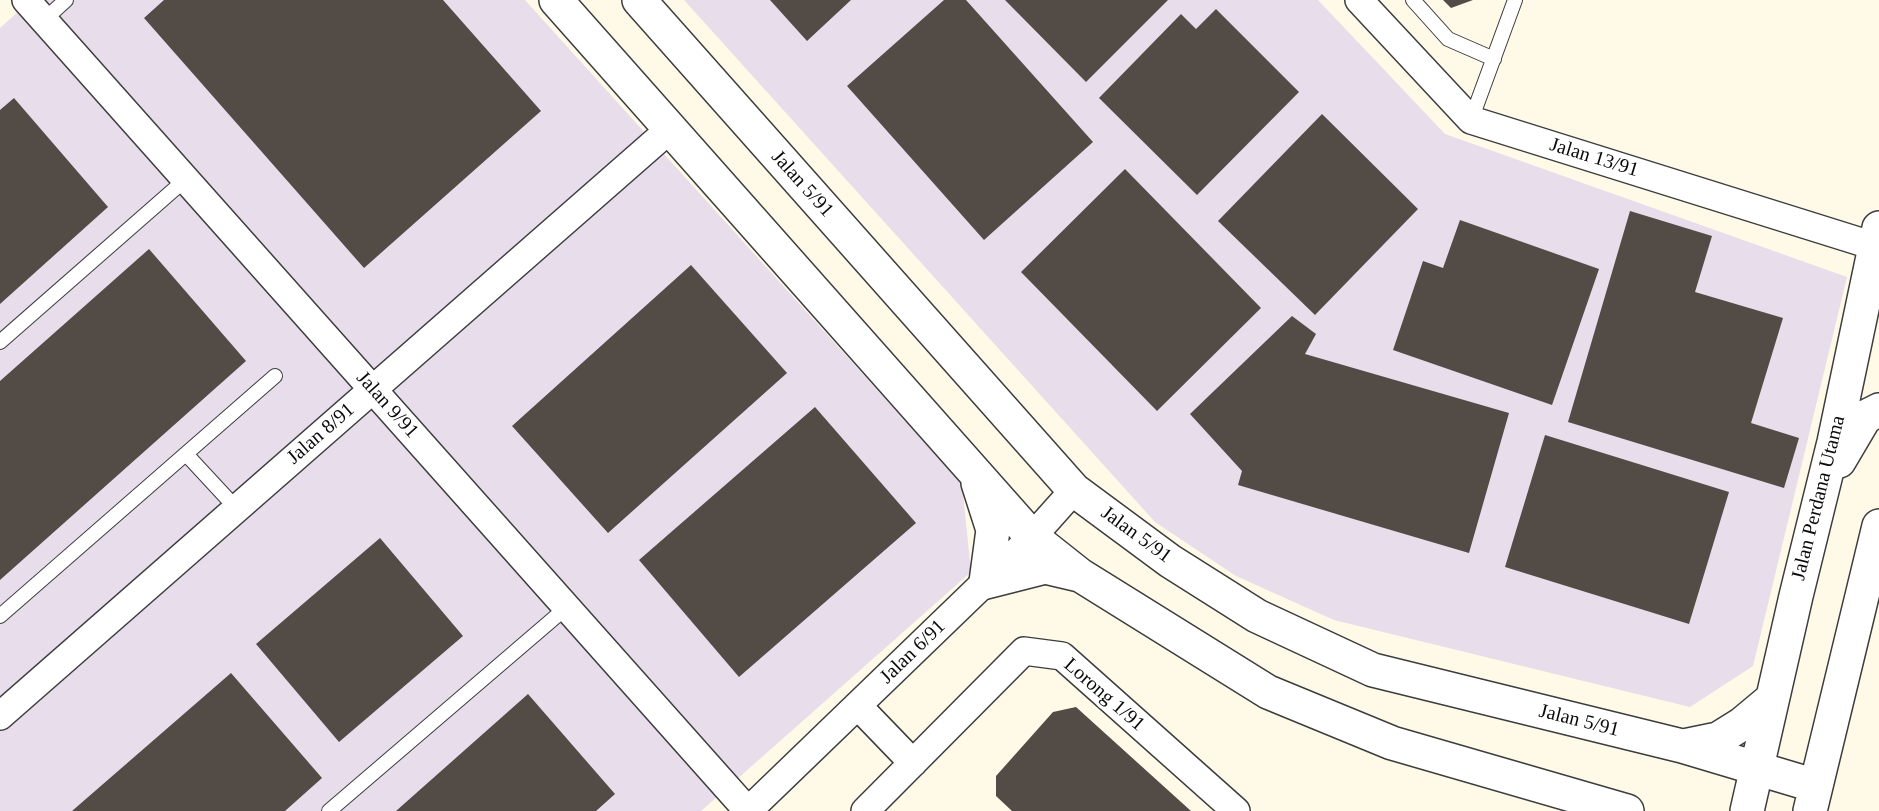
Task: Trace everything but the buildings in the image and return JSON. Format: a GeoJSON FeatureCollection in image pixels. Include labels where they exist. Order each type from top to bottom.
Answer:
{"type":"FeatureCollection","features":[{"type":"Feature","properties":{"kind":"street","name":"Jalan 9/91"},"geometry":{"type":"LineString","coordinates":[[26,0],[748,811]]}},
{"type":"Feature","properties":{"kind":"street"},"geometry":{"type":"LineString","coordinates":[[556,0],[1032,537],[1080,576],[1268,692],[1392,743],[1557,796],[1627,811]]}},
{"type":"Feature","properties":{"kind":"street","name":"Jalan 5/91"},"geometry":{"type":"LineString","coordinates":[[639,0],[1074,490],[1144,543],[1257,616],[1373,670],[1682,746],[1756,768],[1813,798]]}},
{"type":"Feature","properties":{"kind":"street","name":"Jalan 13/91"},"geometry":{"type":"LineString","coordinates":[[1359,0],[1472,120],[1877,237]]}},
{"type":"Feature","properties":{"kind":"street","name":"Jalan 8/91"},"geometry":{"type":"LineString","coordinates":[[0,716],[670,129]]}},
{"type":"Feature","properties":{"kind":"street","name":"Jalan Perdana Utama"},"geometry":{"type":"LineString","coordinates":[[1747,811],[1834,442],[1877,237]]}},
{"type":"Feature","properties":{"kind":"street"},"geometry":{"type":"LineString","coordinates":[[1821,490],[1864,417],[1879,410]]}},
{"type":"Feature","properties":{"kind":"street"},"geometry":{"type":"LineString","coordinates":[[975,472],[993,530],[986,582],[1045,567],[1080,576]]}},
{"type":"Feature","properties":{"kind":"street","name":"Jalan 6/91"},"geometry":{"type":"LineString","coordinates":[[748,811],[1032,537],[1074,490]]}},
{"type":"Feature","properties":{"kind":"street"},"geometry":{"type":"LineString","coordinates":[[1813,798],[1879,526]]}},
{"type":"Feature","properties":{"kind":"street","name":"Lorong 1/91"},"geometry":{"type":"LineString","coordinates":[[865,811],[1024,651],[1062,656],[1236,811]]}},
{"type":"Feature","properties":{"kind":"street"},"geometry":{"type":"LineString","coordinates":[[1682,746],[1719,739],[1742,724],[1772,699]]}},
{"type":"Feature","properties":{"kind":"street"},"geometry":{"type":"LineString","coordinates":[[858,706],[912,763]]}},
{"type":"Feature","properties":{"kind":"lane"},"geometry":{"type":"LineString","coordinates":[[44,20],[66,0]]}},
{"type":"Feature","properties":{"kind":"lane"},"geometry":{"type":"LineString","coordinates":[[1413,0],[1448,39],[1494,59]]}},
{"type":"Feature","properties":{"kind":"lane"},"geometry":{"type":"LineString","coordinates":[[1472,120],[1515,0]]}},
{"type":"Feature","properties":{"kind":"lane"},"geometry":{"type":"LineString","coordinates":[[0,342],[186,179]]}},
{"type":"Feature","properties":{"kind":"lane"},"geometry":{"type":"LineString","coordinates":[[0,616],[274,376]]}},
{"type":"Feature","properties":{"kind":"lane"},"geometry":{"type":"LineString","coordinates":[[186,454],[236,508]]}},
{"type":"Feature","properties":{"kind":"lane"},"geometry":{"type":"LineString","coordinates":[[329,811],[567,607]]}},
{"type":"Feature","properties":{"kind":"shaded area"},"geometry":{"type":"Polygon","coordinates":[[[31,0],[525,0],[962,484],[971,572],[701,811],[0,811],[0,28],[31,0]]]}},
{"type":"Feature","properties":{"kind":"shaded area"},"geometry":{"type":"Polygon","coordinates":[[[684,0],[1318,0],[1445,134],[1847,277],[1753,666],[1690,707],[1334,620],[1236,576],[1155,522],[684,0]]]}}]}
